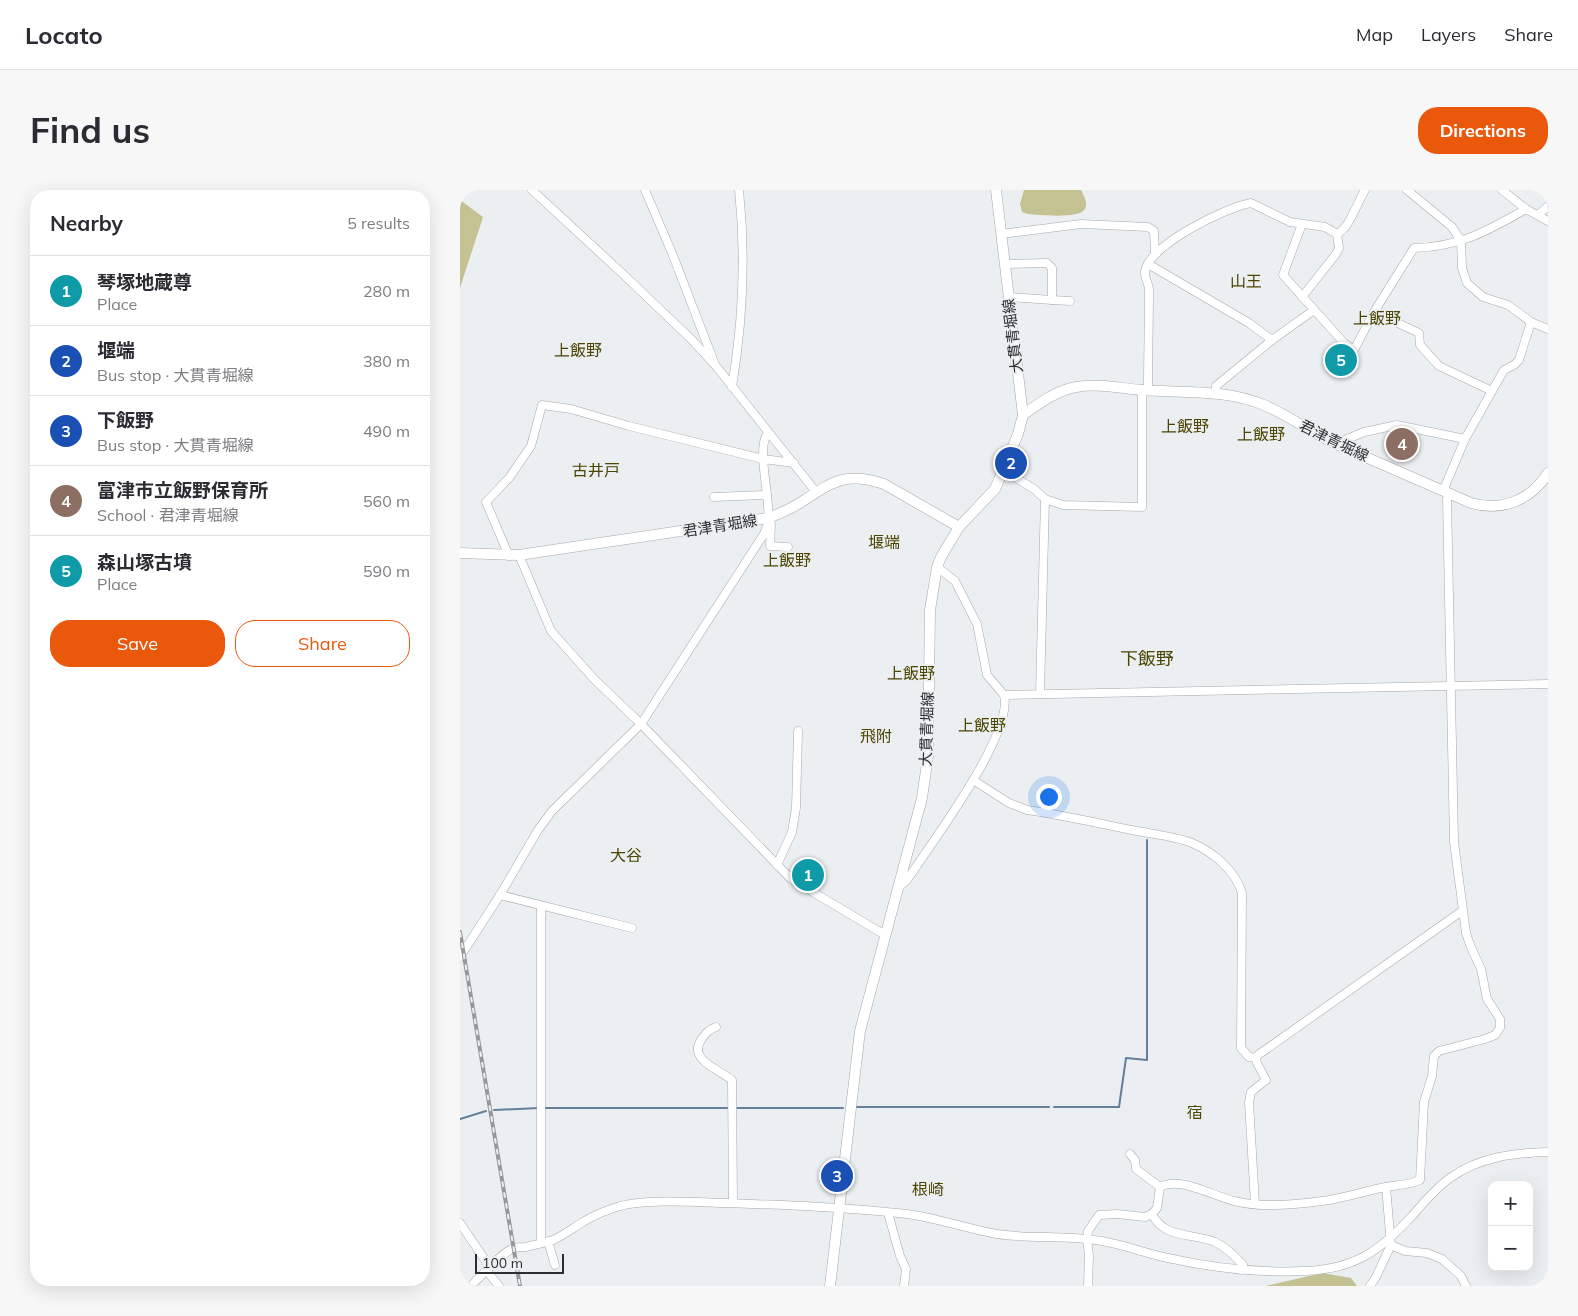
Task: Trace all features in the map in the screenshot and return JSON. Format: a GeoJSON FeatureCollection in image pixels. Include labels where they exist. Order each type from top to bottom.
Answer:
{"type":"FeatureCollection","features":[{"type":"Feature","properties":{"kind":"main road","name":"大貫青堀線"},"geometry":{"type":"LineString","coordinates":[[830,1286],[860,1031],[922,798],[926,774],[930,610],[933,583],[941,557],[959,527],[992,493],[1004,470],[1023,415],[996,190]]}},
{"type":"Feature","properties":{"kind":"main road","name":"君津青堀線"},"geometry":{"type":"LineString","coordinates":[[1023,415],[1058,393],[1075,387],[1099,385],[1145,390],[1216,393],[1243,398],[1264,405],[1318,436],[1481,506],[1510,504],[1527,496],[1541,484],[1548,473]]}},
{"type":"Feature","properties":{"kind":"main road","name":"君津青堀線"},"geometry":{"type":"LineString","coordinates":[[460,553],[514,555],[770,518],[838,480],[856,478],[873,480],[884,484],[959,527]]}},
{"type":"Feature","properties":{"kind":"street"},"geometry":{"type":"LineString","coordinates":[[532,190],[670,318],[716,366],[816,492]]}},
{"type":"Feature","properties":{"kind":"street"},"geometry":{"type":"LineString","coordinates":[[645,190],[716,366]]}},
{"type":"Feature","properties":{"kind":"street"},"geometry":{"type":"LineString","coordinates":[[732,387],[743,300],[743,244],[739,190]]}},
{"type":"Feature","properties":{"kind":"street"},"geometry":{"type":"LineString","coordinates":[[1337,234],[1351,217],[1365,190]]}},
{"type":"Feature","properties":{"kind":"street"},"geometry":{"type":"LineString","coordinates":[[1408,190],[1452,227],[1461,241],[1462,268],[1467,283],[1483,297],[1508,305],[1531,322],[1548,329]]}},
{"type":"Feature","properties":{"kind":"street"},"geometry":{"type":"LineString","coordinates":[[1502,190],[1526,209],[1548,221]]}},
{"type":"Feature","properties":{"kind":"street"},"geometry":{"type":"LineString","coordinates":[[1004,470],[1034,489],[1045,499],[1063,505],[1142,507],[1149,288],[1145,271],[1155,253],[1195,226],[1232,208],[1247,204],[1252,204],[1290,222],[1325,227],[1337,234]]}},
{"type":"Feature","properties":{"kind":"street"},"geometry":{"type":"LineString","coordinates":[[1538,215],[1548,206]]}},
{"type":"Feature","properties":{"kind":"street"},"geometry":{"type":"LineString","coordinates":[[1302,224],[1283,275],[1344,343],[1354,350],[1374,312],[1414,248],[1447,245],[1461,241],[1501,223],[1526,209]]}},
{"type":"Feature","properties":{"kind":"street"},"geometry":{"type":"LineString","coordinates":[[1001,234],[1081,224],[1148,227],[1154,231],[1155,253]]}},
{"type":"Feature","properties":{"kind":"street"},"geometry":{"type":"LineString","coordinates":[[1302,297],[1336,254],[1339,248],[1337,234]]}},
{"type":"Feature","properties":{"kind":"street"},"geometry":{"type":"LineString","coordinates":[[1005,264],[1048,263],[1052,268],[1052,300]]}},
{"type":"Feature","properties":{"kind":"street"},"geometry":{"type":"LineString","coordinates":[[1148,264],[1249,323],[1272,340]]}},
{"type":"Feature","properties":{"kind":"street"},"geometry":{"type":"LineString","coordinates":[[1008,297],[1070,301]]}},
{"type":"Feature","properties":{"kind":"street"},"geometry":{"type":"LineString","coordinates":[[1216,393],[1216,386],[1272,340],[1314,310]]}},
{"type":"Feature","properties":{"kind":"street"},"geometry":{"type":"LineString","coordinates":[[1374,312],[1419,333],[1420,345],[1438,366],[1492,391]]}},
{"type":"Feature","properties":{"kind":"street"},"geometry":{"type":"LineString","coordinates":[[1160,1187],[1164,1184],[1181,1185],[1197,1188],[1232,1201],[1255,1204],[1289,1204],[1323,1201],[1386,1187],[1415,1183],[1420,1180],[1424,1102],[1432,1076],[1434,1056],[1439,1051],[1495,1035],[1500,1028],[1500,1019],[1487,999],[1480,969],[1470,945],[1462,912],[1454,842],[1446,492],[1465,439],[1504,370],[1514,365],[1518,360],[1531,322]]}},
{"type":"Feature","properties":{"kind":"street"},"geometry":{"type":"LineString","coordinates":[[794,463],[763,459],[630,426],[572,409],[542,405],[531,446],[509,478],[486,502],[551,631],[595,680],[641,724],[791,879],[886,936]]}},
{"type":"Feature","properties":{"kind":"street"},"geometry":{"type":"LineString","coordinates":[[1338,445],[1340,442],[1364,432],[1397,425],[1465,439]]}},
{"type":"Feature","properties":{"kind":"street"},"geometry":{"type":"LineString","coordinates":[[768,433],[765,437],[763,459],[770,518],[769,544],[772,547],[788,547]]}},
{"type":"Feature","properties":{"kind":"street"},"geometry":{"type":"LineString","coordinates":[[714,497],[767,495]]}},
{"type":"Feature","properties":{"kind":"street"},"geometry":{"type":"LineString","coordinates":[[1040,693],[1045,499]]}},
{"type":"Feature","properties":{"kind":"street"},"geometry":{"type":"LineString","coordinates":[[460,957],[500,895],[538,830],[552,811],[641,724],[764,534],[770,518]]}},
{"type":"Feature","properties":{"kind":"street"},"geometry":{"type":"LineString","coordinates":[[898,888],[906,880],[973,780],[988,754],[1004,708],[1004,694],[987,675],[977,624],[955,581],[937,567]]}},
{"type":"Feature","properties":{"kind":"street"},"geometry":{"type":"LineString","coordinates":[[1004,694],[1548,684]]}},
{"type":"Feature","properties":{"kind":"street"},"geometry":{"type":"LineString","coordinates":[[777,865],[794,824],[798,731]]}},
{"type":"Feature","properties":{"kind":"street"},"geometry":{"type":"LineString","coordinates":[[973,780],[1010,803],[1027,810],[1191,843],[1220,860],[1239,884],[1242,893],[1241,1048],[1249,1057],[1256,1058]]}},
{"type":"Feature","properties":{"kind":"street"},"geometry":{"type":"LineString","coordinates":[[500,895],[632,928]]}},
{"type":"Feature","properties":{"kind":"street"},"geometry":{"type":"LineString","coordinates":[[541,906],[545,1242],[556,1265]]}},
{"type":"Feature","properties":{"kind":"street"},"geometry":{"type":"LineString","coordinates":[[1256,1058],[1462,912]]}},
{"type":"Feature","properties":{"kind":"street"},"geometry":{"type":"LineString","coordinates":[[716,1027],[708,1030],[698,1045],[698,1052],[704,1061],[732,1080],[733,1203]]}},
{"type":"Feature","properties":{"kind":"street"},"geometry":{"type":"LineString","coordinates":[[1255,1204],[1249,1102],[1251,1092],[1266,1080],[1256,1058]]}},
{"type":"Feature","properties":{"kind":"street"},"geometry":{"type":"LineString","coordinates":[[471,1286],[488,1268],[514,1248],[554,1239],[585,1220],[623,1206],[677,1202],[839,1208],[888,1212],[933,1219],[995,1234],[1034,1238],[1057,1236],[1087,1239],[1116,1244],[1166,1258],[1241,1270],[1289,1272],[1331,1269],[1348,1265],[1390,1242],[1439,1187],[1467,1168],[1498,1156],[1512,1153],[1548,1152]]}},
{"type":"Feature","properties":{"kind":"street"},"geometry":{"type":"LineString","coordinates":[[1130,1154],[1135,1160],[1136,1168],[1160,1187]]}},
{"type":"Feature","properties":{"kind":"street"},"geometry":{"type":"LineString","coordinates":[[1088,1286],[1088,1231],[1099,1215],[1145,1216],[1152,1214],[1157,1208],[1160,1187]]}},
{"type":"Feature","properties":{"kind":"street"},"geometry":{"type":"LineString","coordinates":[[1370,1286],[1376,1277],[1390,1242],[1386,1187]]}},
{"type":"Feature","properties":{"kind":"street"},"geometry":{"type":"LineString","coordinates":[[888,1212],[900,1256],[906,1269],[904,1286]]}},
{"type":"Feature","properties":{"kind":"street"},"geometry":{"type":"LineString","coordinates":[[1152,1214],[1156,1222],[1167,1230],[1214,1242],[1225,1248],[1243,1265],[1241,1270]]}},
{"type":"Feature","properties":{"kind":"street"},"geometry":{"type":"LineString","coordinates":[[460,1223],[499,1286]]}},
{"type":"Feature","properties":{"kind":"street"},"geometry":{"type":"LineString","coordinates":[[1390,1242],[1405,1251],[1427,1253],[1442,1259],[1461,1276],[1466,1286]]}},
{"type":"Feature","properties":{"kind":"shaded area"},"geometry":{"type":"Polygon","coordinates":[[[1024,190],[1081,190],[1086,207],[1082,212],[1068,215],[1028,214],[1022,212],[1020,204],[1024,190]]]}},
{"type":"Feature","properties":{"kind":"shaded area"},"geometry":{"type":"Polygon","coordinates":[[[460,200],[483,217],[460,288],[460,200]]]}},
{"type":"Feature","properties":{"kind":"shaded area"},"geometry":{"type":"Polygon","coordinates":[[[1339,344],[1349,354],[1352,361],[1353,368],[1347,371],[1334,371],[1330,367],[1333,355],[1330,349],[1332,346],[1339,344]]]}},
{"type":"Feature","properties":{"kind":"shaded area"},"geometry":{"type":"Polygon","coordinates":[[[1322,1273],[1351,1278],[1357,1286],[1266,1286],[1322,1273]]]}},
{"type":"Feature","properties":{"kind":"waterway"},"geometry":{"type":"LineString","coordinates":[[1054,1107],[1119,1107],[1126,1058],[1147,1060],[1147,840]]}},
{"type":"Feature","properties":{"kind":"waterway"},"geometry":{"type":"LineString","coordinates":[[856,1107],[1049,1107]]}},
{"type":"Feature","properties":{"kind":"waterway"},"geometry":{"type":"LineString","coordinates":[[494,1110],[539,1108]]}},
{"type":"Feature","properties":{"kind":"waterway"},"geometry":{"type":"LineString","coordinates":[[545,1108],[728,1108]]}},
{"type":"Feature","properties":{"kind":"waterway"},"geometry":{"type":"LineString","coordinates":[[735,1108],[843,1108]]}},
{"type":"Feature","properties":{"kind":"waterway"},"geometry":{"type":"LineString","coordinates":[[460,1119],[486,1111]]}},
{"type":"Feature","properties":{"kind":"railway"},"geometry":{"type":"LineString","coordinates":[[460,932],[520,1286]]}},
{"type":"Feature","properties":{"kind":"place","name":"森山塚古墳"},"geometry":{"type":"Point","coordinates":[1341,360]}},
{"type":"Feature","properties":{"kind":"place","name":"富津市立飯野保育所"},"geometry":{"type":"Point","coordinates":[1402,444]}},
{"type":"Feature","properties":{"kind":"place","name":"堰端"},"geometry":{"type":"Point","coordinates":[1011,463]}},
{"type":"Feature","properties":{"kind":"place","name":"琴塚地蔵尊"},"geometry":{"type":"Point","coordinates":[808,875]}},
{"type":"Feature","properties":{"kind":"place","name":"下飯野"},"geometry":{"type":"Point","coordinates":[837,1176]}},
{"type":"Feature","properties":{"kind":"district","name":"山王"},"geometry":{"type":"Point","coordinates":[1246,281]}},
{"type":"Feature","properties":{"kind":"district","name":"上飯野"},"geometry":{"type":"Point","coordinates":[1377,318]}},
{"type":"Feature","properties":{"kind":"district","name":"上飯野"},"geometry":{"type":"Point","coordinates":[578,350]}},
{"type":"Feature","properties":{"kind":"district","name":"上飯野"},"geometry":{"type":"Point","coordinates":[1185,426]}},
{"type":"Feature","properties":{"kind":"district","name":"上飯野"},"geometry":{"type":"Point","coordinates":[1261,434]}},
{"type":"Feature","properties":{"kind":"district","name":"古井戸"},"geometry":{"type":"Point","coordinates":[596,470]}},
{"type":"Feature","properties":{"kind":"district","name":"堰端"},"geometry":{"type":"Point","coordinates":[884,542]}},
{"type":"Feature","properties":{"kind":"district","name":"上飯野"},"geometry":{"type":"Point","coordinates":[787,560]}},
{"type":"Feature","properties":{"kind":"district","name":"下飯野"},"geometry":{"type":"Point","coordinates":[1147,659]}},
{"type":"Feature","properties":{"kind":"district","name":"上飯野"},"geometry":{"type":"Point","coordinates":[911,673]}},
{"type":"Feature","properties":{"kind":"district","name":"上飯野"},"geometry":{"type":"Point","coordinates":[982,725]}},
{"type":"Feature","properties":{"kind":"district","name":"飛附"},"geometry":{"type":"Point","coordinates":[876,736]}},
{"type":"Feature","properties":{"kind":"district","name":"大谷"},"geometry":{"type":"Point","coordinates":[626,855]}},
{"type":"Feature","properties":{"kind":"district","name":"宿"},"geometry":{"type":"Point","coordinates":[1195,1112]}},
{"type":"Feature","properties":{"kind":"district","name":"根崎"},"geometry":{"type":"Point","coordinates":[928,1189]}}]}
